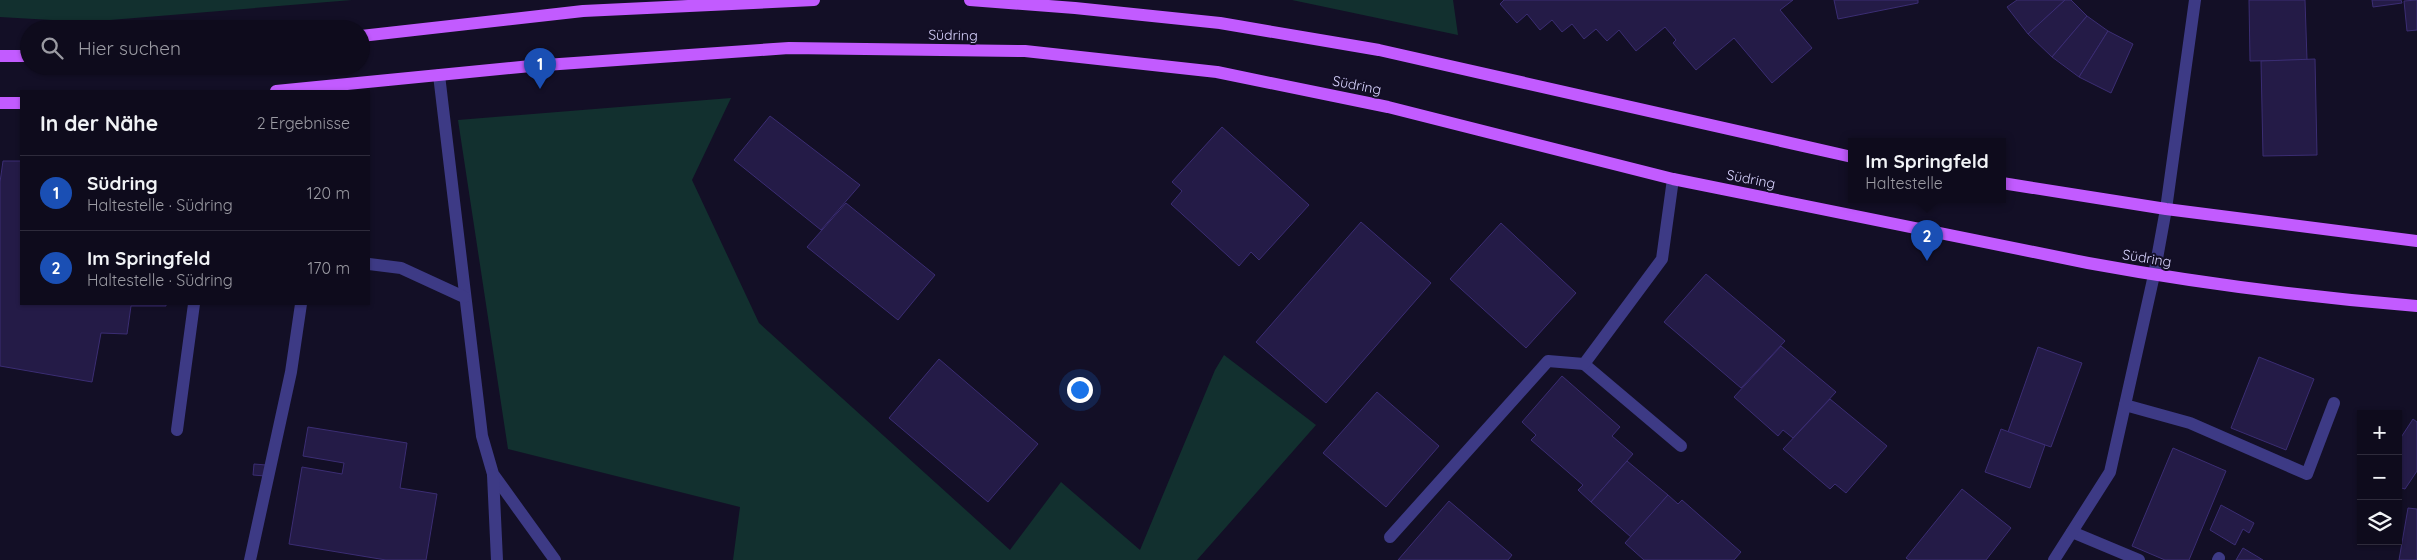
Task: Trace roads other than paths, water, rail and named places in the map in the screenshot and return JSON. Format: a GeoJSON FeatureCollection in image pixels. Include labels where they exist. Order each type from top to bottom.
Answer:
{"type":"FeatureCollection","features":[{"type":"Feature","properties":{"kind":"main road"},"geometry":{"type":"LineString","coordinates":[[370,35],[583,11],[814,0]]}},
{"type":"Feature","properties":{"kind":"main road"},"geometry":{"type":"LineString","coordinates":[[970,0],[1075,8],[1220,23],[1379,50],[1848,156]]}},
{"type":"Feature","properties":{"kind":"main road","name":"Südring"},"geometry":{"type":"LineString","coordinates":[[304,90],[333,89],[439,75],[789,48],[1025,51],[1217,72],[1388,107],[1673,179],[1996,246],[2154,275],[2356,301],[2417,306]]}},
{"type":"Feature","properties":{"kind":"main road"},"geometry":{"type":"LineString","coordinates":[[1,58],[20,57]]}},
{"type":"Feature","properties":{"kind":"main road"},"geometry":{"type":"LineString","coordinates":[[0,103],[20,103]]}},
{"type":"Feature","properties":{"kind":"main road"},"geometry":{"type":"LineString","coordinates":[[2006,184],[2166,209],[2417,241]]}},
{"type":"Feature","properties":{"kind":"street"},"geometry":{"type":"LineString","coordinates":[[2054,560],[2110,472],[2154,275],[2166,209],[2195,0]]}},
{"type":"Feature","properties":{"kind":"street"},"geometry":{"type":"LineString","coordinates":[[439,75],[482,436],[493,474],[498,560]]}},
{"type":"Feature","properties":{"kind":"street"},"geometry":{"type":"LineString","coordinates":[[1584,364],[1662,259],[1673,179]]}},
{"type":"Feature","properties":{"kind":"street"},"geometry":{"type":"LineString","coordinates":[[370,264],[401,268],[464,297]]}},
{"type":"Feature","properties":{"kind":"street"},"geometry":{"type":"LineString","coordinates":[[177,430],[194,305]]}},
{"type":"Feature","properties":{"kind":"street"},"geometry":{"type":"LineString","coordinates":[[250,560],[291,372],[301,305]]}},
{"type":"Feature","properties":{"kind":"street"},"geometry":{"type":"LineString","coordinates":[[1390,537],[1548,361],[1584,364],[1680,446]]}},
{"type":"Feature","properties":{"kind":"street"},"geometry":{"type":"LineString","coordinates":[[2125,405],[2190,423],[2307,474],[2334,403]]}},
{"type":"Feature","properties":{"kind":"street"},"geometry":{"type":"LineString","coordinates":[[493,474],[555,560]]}},
{"type":"Feature","properties":{"kind":"street"},"geometry":{"type":"LineString","coordinates":[[491,560],[497,519]]}},
{"type":"Feature","properties":{"kind":"street"},"geometry":{"type":"LineString","coordinates":[[2072,532],[2139,560]]}},
{"type":"Feature","properties":{"kind":"place","name":"Südring"},"geometry":{"type":"Point","coordinates":[540,89]}},
{"type":"Feature","properties":{"kind":"place","name":"Im Springfeld"},"geometry":{"type":"Point","coordinates":[1927,261]}}]}
